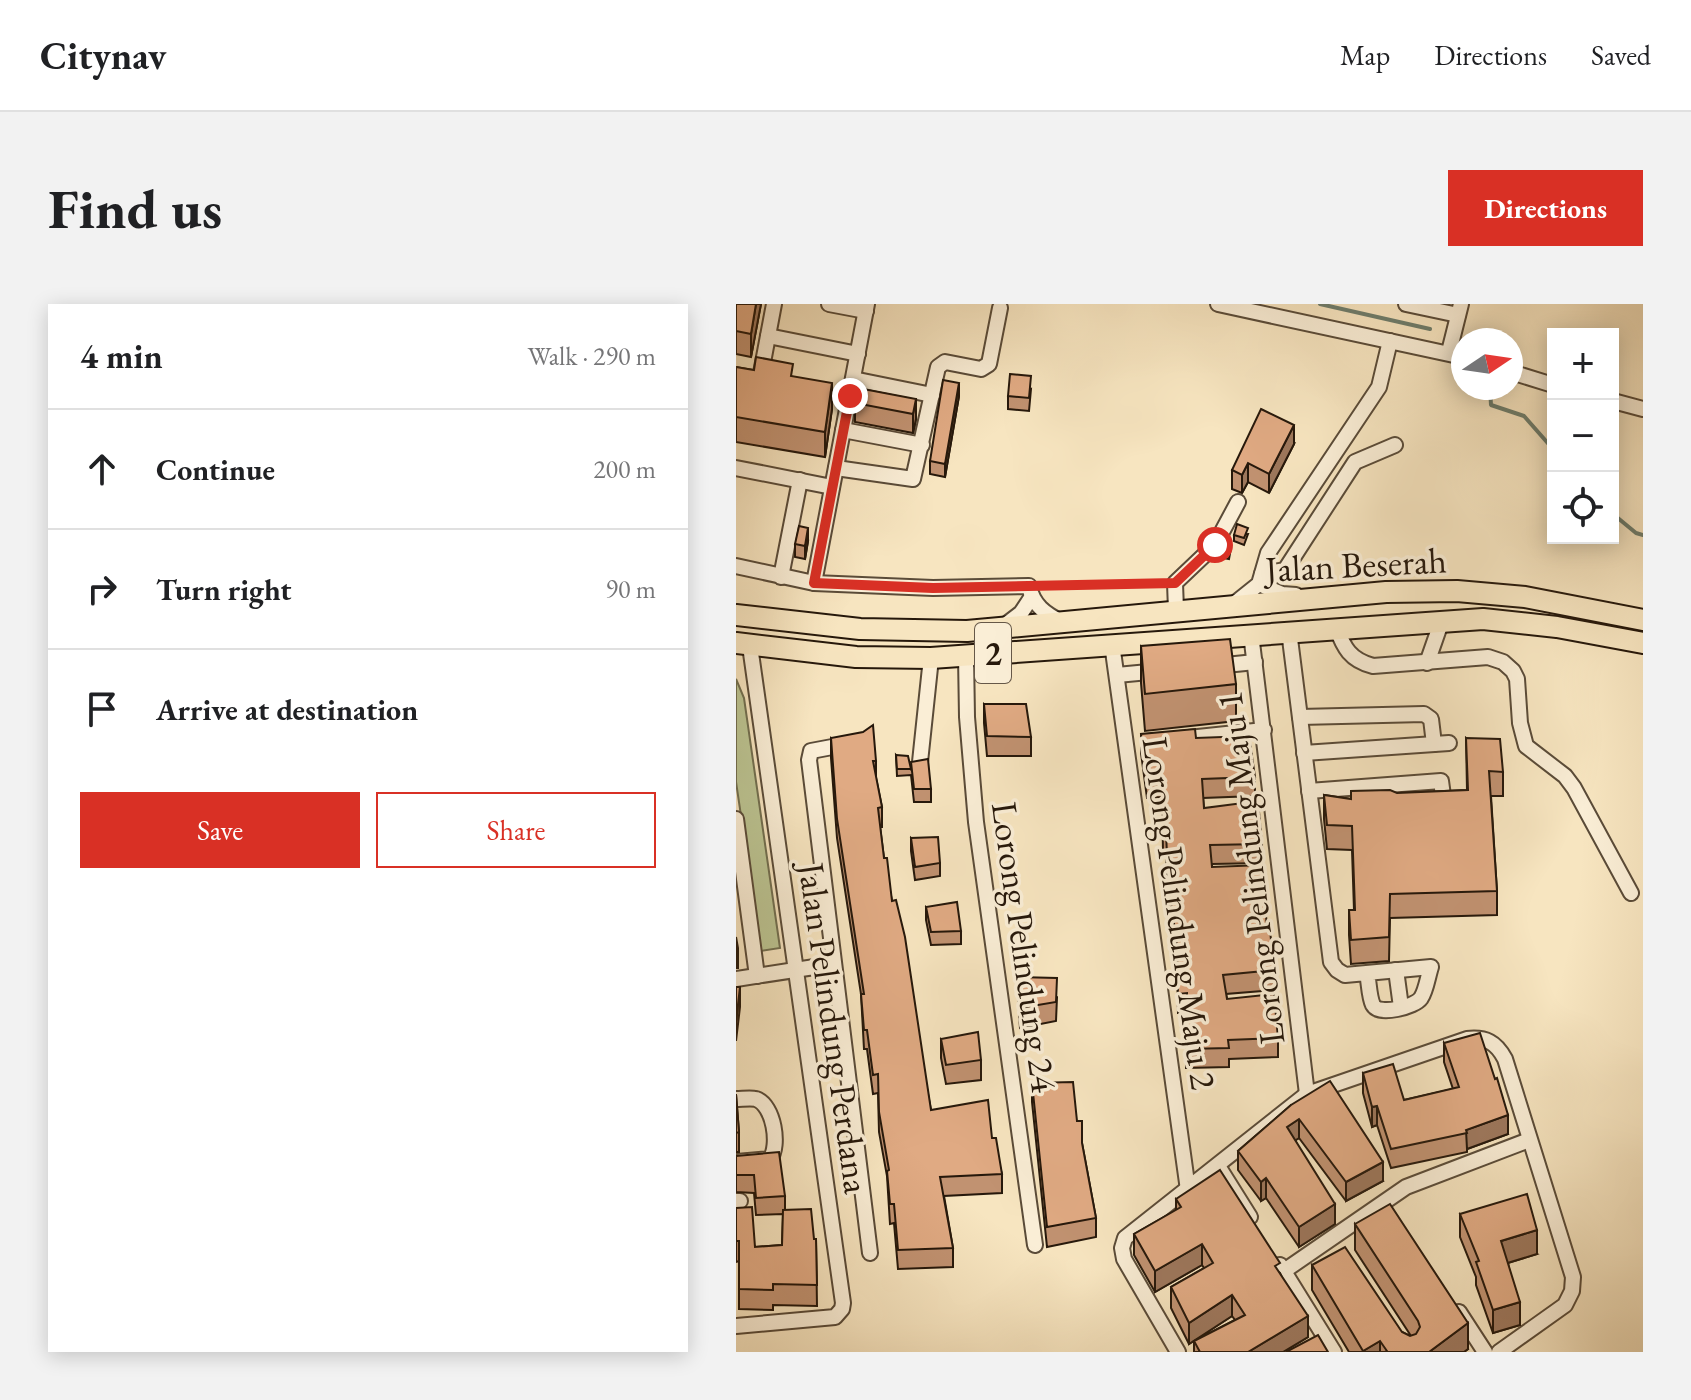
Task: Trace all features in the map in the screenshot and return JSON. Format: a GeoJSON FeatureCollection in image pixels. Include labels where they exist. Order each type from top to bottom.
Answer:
{"type":"FeatureCollection","features":[{"type":"Feature","properties":{"kind":"highway","name":"Jalan Beserah"},"geometry":{"type":"LineString","coordinates":[[736,615],[860,629],[967,631],[1386,592],[1457,591],[1525,597],[1643,620]]}},
{"type":"Feature","properties":{"kind":"highway"},"geometry":{"type":"LineString","coordinates":[[1285,601],[1289,631]]}},
{"type":"Feature","properties":{"kind":"highway","name":"Jalan Beserah"},"geometry":{"type":"LineString","coordinates":[[1336,627],[1483,619],[1621,637],[1643,643]]}},
{"type":"Feature","properties":{"kind":"highway","name":"2"},"geometry":{"type":"LineString","coordinates":[[1251,634],[1336,627]]}},
{"type":"Feature","properties":{"kind":"highway","name":"Jalan Beserah"},"geometry":{"type":"LineString","coordinates":[[743,644],[856,657],[931,658],[1251,634]]}},
{"type":"Feature","properties":{"kind":"street"},"geometry":{"type":"LineString","coordinates":[[762,373],[774,304]]}},
{"type":"Feature","properties":{"kind":"street"},"geometry":{"type":"LineString","coordinates":[[814,583],[866,308],[829,304]]}},
{"type":"Feature","properties":{"kind":"street"},"geometry":{"type":"LineString","coordinates":[[1218,304],[1451,353]]}},
{"type":"Feature","properties":{"kind":"street"},"geometry":{"type":"LineString","coordinates":[[1406,304],[1460,309]]}},
{"type":"Feature","properties":{"kind":"street"},"geometry":{"type":"LineString","coordinates":[[836,468],[913,479],[922,445],[922,410],[932,395],[940,363],[981,369],[989,364],[1000,308]]}},
{"type":"Feature","properties":{"kind":"street"},"geometry":{"type":"LineString","coordinates":[[768,336],[858,354]]}},
{"type":"Feature","properties":{"kind":"street"},"geometry":{"type":"LineString","coordinates":[[1260,579],[1268,553],[1379,387],[1390,341]]}},
{"type":"Feature","properties":{"kind":"street"},"geometry":{"type":"LineString","coordinates":[[1523,376],[1547,383]]}},
{"type":"Feature","properties":{"kind":"street"},"geometry":{"type":"LineString","coordinates":[[850,391],[932,395]]}},
{"type":"Feature","properties":{"kind":"street"},"geometry":{"type":"LineString","coordinates":[[1619,403],[1643,409]]}},
{"type":"Feature","properties":{"kind":"street"},"geometry":{"type":"LineString","coordinates":[[843,430],[922,445]]}},
{"type":"Feature","properties":{"kind":"street"},"geometry":{"type":"LineString","coordinates":[[1231,606],[1260,579],[1285,570],[1355,462],[1395,445]]}},
{"type":"Feature","properties":{"kind":"street"},"geometry":{"type":"LineString","coordinates":[[736,468],[832,487]]}},
{"type":"Feature","properties":{"kind":"street"},"geometry":{"type":"LineString","coordinates":[[781,577],[800,480]]}},
{"type":"Feature","properties":{"kind":"street"},"geometry":{"type":"LineString","coordinates":[[1176,610],[1175,583],[1215,545],[1238,502]]}},
{"type":"Feature","properties":{"kind":"street"},"geometry":{"type":"LineString","coordinates":[[736,566],[814,583],[1030,592]]}},
{"type":"Feature","properties":{"kind":"street"},"geometry":{"type":"LineString","coordinates":[[1260,579],[1282,594],[1316,598]]}},
{"type":"Feature","properties":{"kind":"street"},"geometry":{"type":"LineString","coordinates":[[1030,592],[1045,613],[1062,622]]}},
{"type":"Feature","properties":{"kind":"street"},"geometry":{"type":"LineString","coordinates":[[1000,628],[1021,613],[1030,592]]}},
{"type":"Feature","properties":{"kind":"street"},"geometry":{"type":"LineString","coordinates":[[1427,663],[1442,620]]}},
{"type":"Feature","properties":{"kind":"street"},"geometry":{"type":"LineString","coordinates":[[1336,627],[1345,650],[1361,663],[1384,667],[1488,657],[1503,662],[1513,671],[1519,687],[1521,731],[1526,746],[1565,776],[1574,788],[1631,893]]}},
{"type":"Feature","properties":{"kind":"street"},"geometry":{"type":"LineString","coordinates":[[1289,631],[1331,962],[1345,975],[1431,967],[1422,998],[1416,1003],[1385,1012],[1373,1004],[1367,973]]}},
{"type":"Feature","properties":{"kind":"street","name":"Lorong Pelindung Maju 1"},"geometry":{"type":"LineString","coordinates":[[1251,634],[1307,1094]]}},
{"type":"Feature","properties":{"kind":"street","name":"Jalan Pelindung Perdana"},"geometry":{"type":"LineString","coordinates":[[736,1326],[835,1317],[842,1309],[797,969],[743,644]]}},
{"type":"Feature","properties":{"kind":"street","name":"Lorong Pelindung Maju 2"},"geometry":{"type":"LineString","coordinates":[[1112,644],[1117,675],[1142,743],[1188,1190]]}},
{"type":"Feature","properties":{"kind":"street","name":"Lorong Pelindung 24"},"geometry":{"type":"LineString","coordinates":[[966,656],[967,717],[976,822],[1035,1245]]}},
{"type":"Feature","properties":{"kind":"street"},"geometry":{"type":"LineString","coordinates":[[920,762],[931,658]]}},
{"type":"Feature","properties":{"kind":"street"},"geometry":{"type":"LineString","coordinates":[[1117,675],[1255,662]]}},
{"type":"Feature","properties":{"kind":"street"},"geometry":{"type":"LineString","coordinates":[[1300,717],[1424,714],[1431,719],[1441,744],[1304,753]]}},
{"type":"Feature","properties":{"kind":"street"},"geometry":{"type":"LineString","coordinates":[[1142,743],[1264,730]]}},
{"type":"Feature","properties":{"kind":"street","name":"Jalan Pelindung Perdana"},"geometry":{"type":"LineString","coordinates":[[860,742],[811,751],[809,760],[870,1253]]}},
{"type":"Feature","properties":{"kind":"street"},"geometry":{"type":"LineString","coordinates":[[1309,791],[1380,791],[1441,781],[1444,803],[1420,805]]}},
{"type":"Feature","properties":{"kind":"street","name":"Jalan Pelindung Perdana"},"geometry":{"type":"LineString","coordinates":[[736,819],[757,976]]}},
{"type":"Feature","properties":{"kind":"street"},"geometry":{"type":"LineString","coordinates":[[736,979],[834,964]]}},
{"type":"Feature","properties":{"kind":"street"},"geometry":{"type":"LineString","coordinates":[[1396,970],[1401,1007]]}},
{"type":"Feature","properties":{"kind":"street"},"geometry":{"type":"LineString","coordinates":[[1178,1352],[1124,1259],[1122,1248],[1125,1238],[1307,1094],[1467,1039],[1487,1039],[1494,1043],[1505,1059],[1573,1277],[1572,1291],[1565,1305],[1499,1352]]}},
{"type":"Feature","properties":{"kind":"street"},"geometry":{"type":"LineString","coordinates":[[736,1099],[756,1099],[763,1104],[776,1140],[776,1152],[770,1159],[736,1162]]}},
{"type":"Feature","properties":{"kind":"street"},"geometry":{"type":"LineString","coordinates":[[1334,1352],[1280,1264],[1338,1243],[1390,1207],[1406,1187],[1529,1140]]}},
{"type":"Feature","properties":{"kind":"street"},"geometry":{"type":"LineString","coordinates":[[1218,1166],[1259,1231]]}},
{"type":"Feature","properties":{"kind":"street"},"geometry":{"type":"LineString","coordinates":[[1452,1302],[1485,1352]]}},
{"type":"Feature","properties":{"kind":"path"},"geometry":{"type":"LineString","coordinates":[[1030,592],[1175,583]]}},
{"type":"Feature","properties":{"kind":"green space"},"geometry":{"type":"Polygon","coordinates":[[[736,679],[744,698],[780,948],[761,951],[736,782],[736,679]]]}},
{"type":"Feature","properties":{"kind":"building"},"geometry":{"type":"Polygon","coordinates":[[[736,304],[756,304],[751,334],[736,331],[736,304]]]}},
{"type":"Feature","properties":{"kind":"building"},"geometry":{"type":"Polygon","coordinates":[[[756,357],[793,364],[791,376],[832,383],[825,432],[736,417],[736,367],[754,370],[756,357]]]}},
{"type":"Feature","properties":{"kind":"building"},"geometry":{"type":"Polygon","coordinates":[[[1010,374],[1031,376],[1029,398],[1008,396],[1010,374]]]}},
{"type":"Feature","properties":{"kind":"building"},"geometry":{"type":"Polygon","coordinates":[[[943,380],[959,383],[945,464],[930,461],[943,380]]]}},
{"type":"Feature","properties":{"kind":"building"},"geometry":{"type":"Polygon","coordinates":[[[858,388],[916,399],[913,414],[855,403],[858,388]]]}},
{"type":"Feature","properties":{"kind":"building"},"geometry":{"type":"Polygon","coordinates":[[[1261,409],[1294,425],[1269,474],[1248,463],[1242,475],[1232,470],[1261,409]]]}},
{"type":"Feature","properties":{"kind":"building"},"geometry":{"type":"Polygon","coordinates":[[[1237,524],[1248,528],[1244,538],[1234,535],[1237,524]]]}},
{"type":"Feature","properties":{"kind":"building"},"geometry":{"type":"Polygon","coordinates":[[[799,526],[808,528],[805,546],[795,544],[799,526]]]}},
{"type":"Feature","properties":{"kind":"building"},"geometry":{"type":"Polygon","coordinates":[[[1226,540],[1231,541],[1229,553],[1218,550],[1226,540]]]}},
{"type":"Feature","properties":{"kind":"building"},"geometry":{"type":"Polygon","coordinates":[[[1230,639],[1236,684],[1145,694],[1141,646],[1230,639]]]}},
{"type":"Feature","properties":{"kind":"building"},"geometry":{"type":"Polygon","coordinates":[[[984,704],[1026,704],[1031,737],[987,736],[984,704]]]}},
{"type":"Feature","properties":{"kind":"building"},"geometry":{"type":"Polygon","coordinates":[[[873,725],[876,761],[873,761],[882,807],[878,808],[884,858],[887,858],[892,901],[896,900],[905,937],[931,1110],[988,1100],[992,1138],[996,1138],[1002,1174],[940,1177],[953,1248],[898,1250],[894,1204],[890,1204],[889,1170],[879,1112],[878,1074],[873,1075],[867,1030],[864,1030],[861,994],[864,994],[837,819],[831,738],[863,732],[873,725]]]}},
{"type":"Feature","properties":{"kind":"building"},"geometry":{"type":"Polygon","coordinates":[[[1195,729],[1196,738],[1249,736],[1255,777],[1202,779],[1204,808],[1258,801],[1262,844],[1210,845],[1212,867],[1263,865],[1267,931],[1270,930],[1274,970],[1223,975],[1227,999],[1274,994],[1278,1038],[1228,1040],[1229,1048],[1186,1049],[1187,993],[1178,994],[1177,945],[1168,881],[1166,831],[1163,831],[1162,777],[1147,779],[1141,734],[1195,729]]]}},
{"type":"Feature","properties":{"kind":"building"},"geometry":{"type":"Polygon","coordinates":[[[1466,738],[1500,739],[1503,772],[1489,771],[1497,891],[1390,894],[1389,937],[1351,940],[1349,910],[1355,910],[1352,826],[1327,825],[1324,795],[1351,799],[1351,791],[1468,790],[1466,738]]]}},
{"type":"Feature","properties":{"kind":"building"},"geometry":{"type":"Polygon","coordinates":[[[896,755],[908,756],[911,769],[897,769],[896,755]]]}},
{"type":"Feature","properties":{"kind":"building"},"geometry":{"type":"Polygon","coordinates":[[[928,759],[931,789],[914,789],[911,762],[928,759]]]}},
{"type":"Feature","properties":{"kind":"building"},"geometry":{"type":"Polygon","coordinates":[[[938,837],[940,863],[915,867],[911,838],[938,837]]]}},
{"type":"Feature","properties":{"kind":"building"},"geometry":{"type":"Polygon","coordinates":[[[957,902],[961,931],[931,932],[926,907],[957,902]]]}},
{"type":"Feature","properties":{"kind":"building"},"geometry":{"type":"Polygon","coordinates":[[[1017,977],[1057,978],[1056,1002],[1020,1008],[1017,977]]]}},
{"type":"Feature","properties":{"kind":"building"},"geometry":{"type":"Polygon","coordinates":[[[736,987],[740,987],[736,1022],[736,987]]]}},
{"type":"Feature","properties":{"kind":"building"},"geometry":{"type":"Polygon","coordinates":[[[978,1032],[981,1060],[946,1065],[941,1039],[978,1032]]]}},
{"type":"Feature","properties":{"kind":"building"},"geometry":{"type":"Polygon","coordinates":[[[1480,1033],[1508,1115],[1466,1130],[1467,1133],[1391,1149],[1377,1106],[1372,1107],[1363,1073],[1393,1064],[1404,1100],[1459,1087],[1444,1043],[1480,1033]]]}},
{"type":"Feature","properties":{"kind":"building"},"geometry":{"type":"Polygon","coordinates":[[[1330,1081],[1383,1162],[1346,1182],[1299,1119],[1287,1127],[1335,1204],[1299,1227],[1266,1178],[1261,1182],[1238,1151],[1291,1105],[1330,1081]]]}},
{"type":"Feature","properties":{"kind":"building"},"geometry":{"type":"Polygon","coordinates":[[[1073,1082],[1077,1121],[1082,1121],[1082,1143],[1096,1218],[1047,1227],[1032,1083],[1073,1082]]]}},
{"type":"Feature","properties":{"kind":"building"},"geometry":{"type":"Polygon","coordinates":[[[736,1094],[739,1132],[736,1133],[736,1094]]]}},
{"type":"Feature","properties":{"kind":"building"},"geometry":{"type":"Polygon","coordinates":[[[779,1152],[785,1196],[756,1198],[754,1175],[736,1175],[736,1156],[779,1152]]]}},
{"type":"Feature","properties":{"kind":"building"},"geometry":{"type":"Polygon","coordinates":[[[1220,1170],[1280,1263],[1275,1266],[1308,1316],[1248,1352],[1200,1352],[1194,1341],[1245,1315],[1232,1295],[1189,1323],[1171,1287],[1213,1263],[1202,1244],[1155,1271],[1134,1234],[1181,1207],[1176,1199],[1220,1170]]]}},
{"type":"Feature","properties":{"kind":"building"},"geometry":{"type":"Polygon","coordinates":[[[1527,1194],[1537,1230],[1501,1241],[1520,1302],[1493,1310],[1476,1262],[1479,1261],[1460,1214],[1527,1194]]]}},
{"type":"Feature","properties":{"kind":"building"},"geometry":{"type":"Polygon","coordinates":[[[1390,1204],[1468,1323],[1429,1352],[1385,1352],[1380,1341],[1363,1351],[1312,1265],[1345,1247],[1402,1332],[1410,1336],[1416,1334],[1420,1327],[1418,1321],[1355,1224],[1390,1204]]]}},
{"type":"Feature","properties":{"kind":"building"},"geometry":{"type":"Polygon","coordinates":[[[752,1207],[755,1247],[782,1245],[783,1210],[811,1209],[816,1239],[817,1285],[773,1284],[773,1290],[739,1289],[736,1208],[752,1207]]]}},
{"type":"Feature","properties":{"kind":"building"},"geometry":{"type":"Polygon","coordinates":[[[1318,1335],[1328,1352],[1286,1352],[1318,1335]]]}},
{"type":"Feature","properties":{"kind":"waterway"},"geometry":{"type":"LineString","coordinates":[[1320,304],[1430,329]]}},
{"type":"Feature","properties":{"kind":"waterway"},"geometry":{"type":"LineString","coordinates":[[1491,400],[1491,405],[1524,416],[1547,442]]}},
{"type":"Feature","properties":{"kind":"waterway"},"geometry":{"type":"LineString","coordinates":[[1619,519],[1643,535]]}},
{"type":"Feature","properties":{"kind":"route"},"geometry":{"type":"LineString","coordinates":[[850,396],[814,583],[933,588],[1175,583],[1215,545]]}}]}
